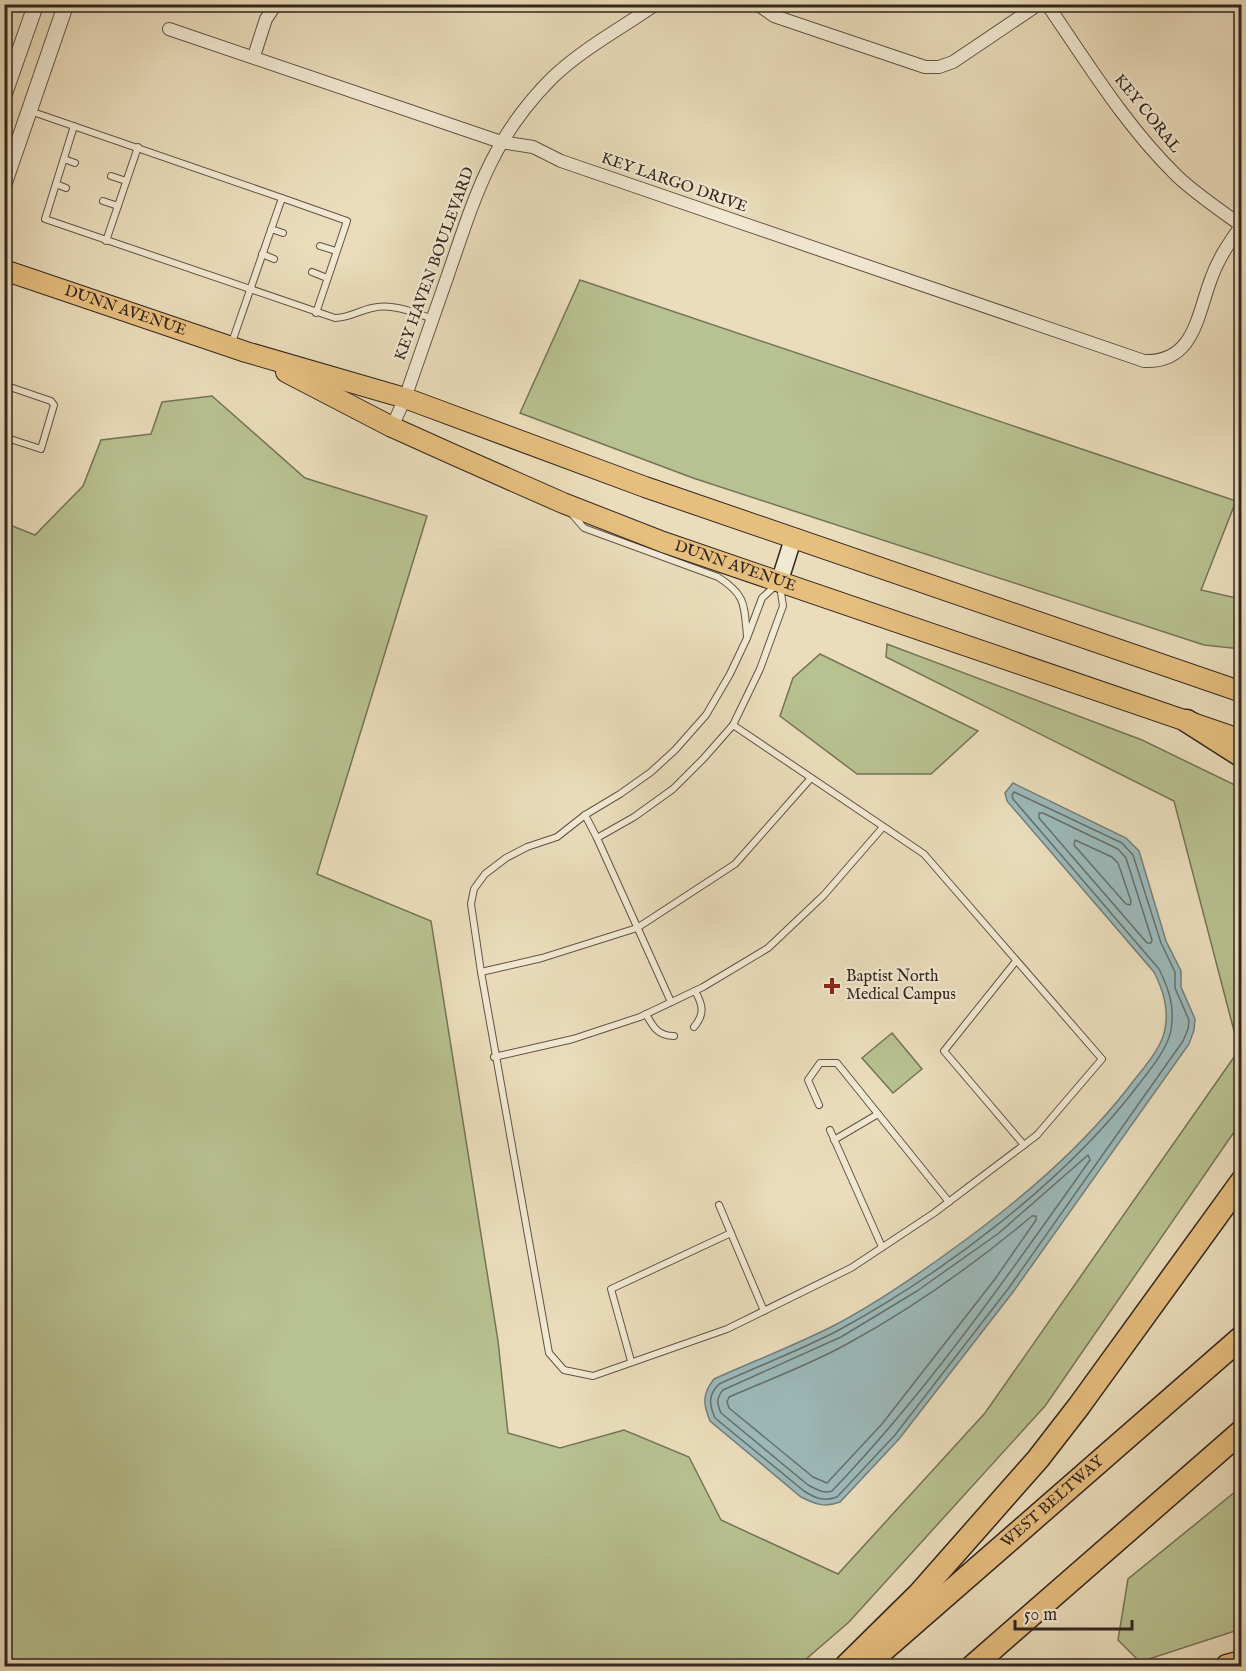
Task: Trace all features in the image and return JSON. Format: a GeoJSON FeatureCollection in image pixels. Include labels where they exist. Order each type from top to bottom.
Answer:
{"type":"FeatureCollection","features":[{"type":"Feature","properties":{"kind":"highway"},"geometry":{"type":"LineString","coordinates":[[1187,721],[1242,756]]}},
{"type":"Feature","properties":{"kind":"highway"},"geometry":{"type":"LineString","coordinates":[[846,1666],[919,1594],[1038,1459],[1242,1181]]}},
{"type":"Feature","properties":{"kind":"highway","name":"WEST BELTWAY"},"geometry":{"type":"LineString","coordinates":[[865,1666],[1242,1337]]}},
{"type":"Feature","properties":{"kind":"highway"},"geometry":{"type":"LineString","coordinates":[[974,1666],[1242,1431]]}},
{"type":"Feature","properties":{"kind":"highway"},"geometry":{"type":"LineString","coordinates":[[1227,1666],[1242,1662]]}},
{"type":"Feature","properties":{"kind":"main road","name":"DUNN AVENUE"},"geometry":{"type":"LineString","coordinates":[[4,270],[238,349],[405,398],[645,487],[1242,692]]}},
{"type":"Feature","properties":{"kind":"main road","name":"DUNN AVENUE"},"geometry":{"type":"LineString","coordinates":[[238,349],[392,427],[563,503],[663,542],[1242,740]]}},
{"type":"Feature","properties":{"kind":"main road"},"geometry":{"type":"LineString","coordinates":[[779,583],[794,539]]}},
{"type":"Feature","properties":{"kind":"street"},"geometry":{"type":"LineString","coordinates":[[4,95],[36,4]]}},
{"type":"Feature","properties":{"kind":"street"},"geometry":{"type":"LineString","coordinates":[[4,184],[66,4]]}},
{"type":"Feature","properties":{"kind":"street"},"geometry":{"type":"LineString","coordinates":[[254,56],[266,19],[276,4]]}},
{"type":"Feature","properties":{"kind":"street","name":"KEY HAVEN BOULEVARD"},"geometry":{"type":"LineString","coordinates":[[392,427],[405,398],[476,192],[501,141],[530,103],[554,77],[574,60],[656,4]]}},
{"type":"Feature","properties":{"kind":"street"},"geometry":{"type":"LineString","coordinates":[[757,4],[785,19],[925,67],[939,67],[953,62],[1039,4]]}},
{"type":"Feature","properties":{"kind":"street","name":"KEY CORAL"},"geometry":{"type":"LineString","coordinates":[[1047,4],[1116,106],[1138,134],[1178,177],[1241,226]]}},
{"type":"Feature","properties":{"kind":"street","name":"KEY LARGO DRIVE"},"geometry":{"type":"LineString","coordinates":[[169,29],[501,141],[533,147],[561,162],[1144,361],[1169,358],[1182,348],[1192,332],[1224,250],[1241,226]]}},
{"type":"Feature","properties":{"kind":"lane"},"geometry":{"type":"LineString","coordinates":[[30,111],[347,221],[316,313]]}},
{"type":"Feature","properties":{"kind":"lane"},"geometry":{"type":"LineString","coordinates":[[74,126],[45,219],[335,318],[347,318],[373,308],[398,308],[433,319]]}},
{"type":"Feature","properties":{"kind":"lane"},"geometry":{"type":"LineString","coordinates":[[106,241],[138,147]]}},
{"type":"Feature","properties":{"kind":"lane"},"geometry":{"type":"LineString","coordinates":[[64,159],[75,163]]}},
{"type":"Feature","properties":{"kind":"lane"},"geometry":{"type":"LineString","coordinates":[[111,176],[126,182]]}},
{"type":"Feature","properties":{"kind":"lane"},"geometry":{"type":"LineString","coordinates":[[56,184],[66,188]]}},
{"type":"Feature","properties":{"kind":"lane"},"geometry":{"type":"LineString","coordinates":[[238,349],[250,290],[282,198]]}},
{"type":"Feature","properties":{"kind":"lane"},"geometry":{"type":"LineString","coordinates":[[103,201],[118,206]]}},
{"type":"Feature","properties":{"kind":"lane"},"geometry":{"type":"LineString","coordinates":[[271,229],[283,233]]}},
{"type":"Feature","properties":{"kind":"lane"},"geometry":{"type":"LineString","coordinates":[[320,246],[336,251]]}},
{"type":"Feature","properties":{"kind":"lane"},"geometry":{"type":"LineString","coordinates":[[262,254],[274,259]]}},
{"type":"Feature","properties":{"kind":"lane"},"geometry":{"type":"LineString","coordinates":[[312,272],[327,278]]}},
{"type":"Feature","properties":{"kind":"lane"},"geometry":{"type":"LineString","coordinates":[[4,385],[51,401],[54,405],[41,449],[4,437]]}},
{"type":"Feature","properties":{"kind":"lane"},"geometry":{"type":"LineString","coordinates":[[563,503],[584,528],[718,577],[730,585],[737,592],[745,608],[747,638]]}},
{"type":"Feature","properties":{"kind":"lane"},"geometry":{"type":"LineString","coordinates":[[732,725],[924,854],[1102,1059],[1037,1135],[949,1202],[851,1268],[727,1329],[593,1376],[564,1370],[549,1353],[494,1057],[474,929],[471,903],[474,889],[485,874],[513,854],[557,837],[585,815],[651,772],[675,750],[706,715],[730,674],[762,598],[779,583]]}},
{"type":"Feature","properties":{"kind":"lane"},"geometry":{"type":"LineString","coordinates":[[597,838],[634,817],[673,789],[732,725],[760,669],[783,606],[779,583]]}},
{"type":"Feature","properties":{"kind":"lane"},"geometry":{"type":"LineString","coordinates":[[481,972],[542,958],[637,928],[735,864],[811,778]]}},
{"type":"Feature","properties":{"kind":"lane"},"geometry":{"type":"LineString","coordinates":[[585,815],[671,1002]]}},
{"type":"Feature","properties":{"kind":"lane"},"geometry":{"type":"LineString","coordinates":[[494,1057],[573,1039],[646,1014],[695,991],[768,948],[824,896],[883,827]]}},
{"type":"Feature","properties":{"kind":"lane"},"geometry":{"type":"LineString","coordinates":[[1016,961],[944,1051],[1024,1145]]}},
{"type":"Feature","properties":{"kind":"lane"},"geometry":{"type":"LineString","coordinates":[[694,1027],[703,1011],[695,991]]}},
{"type":"Feature","properties":{"kind":"lane"},"geometry":{"type":"LineString","coordinates":[[646,1014],[657,1031],[666,1036],[674,1036]]}},
{"type":"Feature","properties":{"kind":"lane"},"geometry":{"type":"LineString","coordinates":[[819,1105],[808,1080],[820,1063],[837,1063],[949,1202]]}},
{"type":"Feature","properties":{"kind":"lane"},"geometry":{"type":"LineString","coordinates":[[834,1140],[878,1114]]}},
{"type":"Feature","properties":{"kind":"lane"},"geometry":{"type":"LineString","coordinates":[[830,1130],[882,1247]]}},
{"type":"Feature","properties":{"kind":"lane"},"geometry":{"type":"LineString","coordinates":[[719,1205],[764,1311]]}},
{"type":"Feature","properties":{"kind":"lane"},"geometry":{"type":"LineString","coordinates":[[631,1361],[611,1289],[731,1233]]}},
{"type":"Feature","properties":{"kind":"green space"},"geometry":{"type":"Polygon","coordinates":[[[580,280],[1236,501],[1201,590],[1241,599],[1241,649],[1204,645],[693,478],[520,413],[580,280]]]}},
{"type":"Feature","properties":{"kind":"green space"},"geometry":{"type":"Polygon","coordinates":[[[212,396],[305,478],[427,516],[317,874],[431,921],[498,1341],[508,1433],[560,1448],[624,1430],[689,1457],[721,1520],[838,1574],[985,1413],[1239,1050],[1174,801],[886,657],[887,644],[1142,740],[1241,788],[1241,1122],[1045,1406],[849,1622],[798,1666],[5,1666],[5,523],[35,535],[83,486],[101,440],[151,434],[162,402],[212,396]]]}},
{"type":"Feature","properties":{"kind":"green space"},"geometry":{"type":"Polygon","coordinates":[[[820,654],[978,731],[931,774],[857,774],[780,716],[793,678],[820,654]]]}},
{"type":"Feature","properties":{"kind":"green space"},"geometry":{"type":"Polygon","coordinates":[[[892,1033],[922,1069],[893,1093],[862,1058],[892,1033]]]}},
{"type":"Feature","properties":{"kind":"green space"},"geometry":{"type":"Polygon","coordinates":[[[1241,1487],[1241,1629],[1140,1662],[1118,1640],[1128,1579],[1241,1487]]]}},
{"type":"Feature","properties":{"kind":"water"},"geometry":{"type":"Polygon","coordinates":[[[1013,783],[1126,838],[1139,851],[1166,941],[1181,971],[1181,987],[1195,1019],[1194,1030],[1189,1044],[1013,1292],[899,1439],[840,1502],[829,1505],[815,1503],[801,1497],[710,1421],[705,1399],[707,1390],[714,1379],[835,1325],[905,1283],[972,1235],[1023,1195],[1071,1152],[1115,1104],[1149,1062],[1163,1036],[1166,1006],[1154,972],[1007,801],[1005,793],[1013,783]]]}},
{"type":"Feature","properties":{"kind":"place","name":"Baptist North Medical Campus"},"geometry":{"type":"Point","coordinates":[832,986]}}]}
